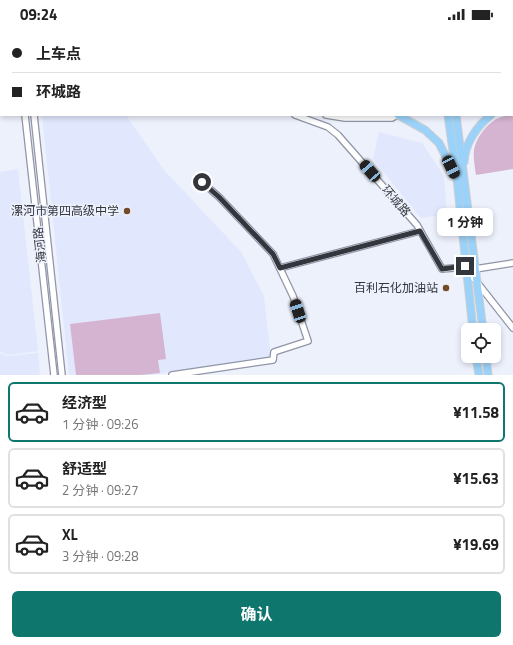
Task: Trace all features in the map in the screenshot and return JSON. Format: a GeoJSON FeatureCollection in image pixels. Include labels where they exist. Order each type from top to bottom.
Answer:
{"type":"FeatureCollection","features":[{"type":"Feature","properties":{"kind":"main road"},"geometry":{"type":"LineString","coordinates":[[399,116],[425,130],[439,143],[460,178]]}},
{"type":"Feature","properties":{"kind":"main road"},"geometry":{"type":"LineString","coordinates":[[448,116],[477,280],[482,323]]}},
{"type":"Feature","properties":{"kind":"main road"},"geometry":{"type":"LineString","coordinates":[[456,116],[465,266],[472,323]]}},
{"type":"Feature","properties":{"kind":"main road"},"geometry":{"type":"LineString","coordinates":[[460,178],[469,143],[481,123],[490,116]]}},
{"type":"Feature","properties":{"kind":"main road"},"geometry":{"type":"LineString","coordinates":[[477,363],[479,375]]}},
{"type":"Feature","properties":{"kind":"main road"},"geometry":{"type":"LineString","coordinates":[[487,363],[488,375]]}},
{"type":"Feature","properties":{"kind":"street","name":"海河路"},"geometry":{"type":"LineString","coordinates":[[25,116],[54,375]]}},
{"type":"Feature","properties":{"kind":"street","name":"海河路"},"geometry":{"type":"LineString","coordinates":[[34,116],[62,375]]}},
{"type":"Feature","properties":{"kind":"street","name":"环城路"},"geometry":{"type":"LineString","coordinates":[[298,116],[328,127],[338,135],[420,231],[442,269],[465,266]]}},
{"type":"Feature","properties":{"kind":"street"},"geometry":{"type":"LineString","coordinates":[[332,116],[345,118],[392,118],[395,116]]}},
{"type":"Feature","properties":{"kind":"street"},"geometry":{"type":"LineString","coordinates":[[172,375],[273,360],[274,352],[308,341],[293,296],[273,254],[219,197],[202,182]]}},
{"type":"Feature","properties":{"kind":"street"},"geometry":{"type":"LineString","coordinates":[[280,268],[420,231]]}},
{"type":"Feature","properties":{"kind":"street"},"geometry":{"type":"LineString","coordinates":[[475,269],[513,263]]}},
{"type":"Feature","properties":{"kind":"street"},"geometry":{"type":"LineString","coordinates":[[465,266],[513,328]]}},
{"type":"Feature","properties":{"kind":"shaded area","name":"漯河市第四高级中学"},"geometry":{"type":"Polygon","coordinates":[[[42,116],[127,116],[164,170],[241,252],[264,296],[271,357],[150,375],[69,375],[42,116]]]}},
{"type":"Feature","properties":{"kind":"shaded area"},"geometry":{"type":"Polygon","coordinates":[[[513,116],[513,169],[476,175],[474,150],[477,140],[487,126],[496,119],[513,116]]]}},
{"type":"Feature","properties":{"kind":"shaded area"},"geometry":{"type":"Polygon","coordinates":[[[379,132],[422,143],[444,176],[447,214],[421,218],[373,159],[379,132]]]}},
{"type":"Feature","properties":{"kind":"shaded area"},"geometry":{"type":"Polygon","coordinates":[[[18,169],[38,351],[8,355],[0,351],[0,172],[18,169]]]}},
{"type":"Feature","properties":{"kind":"shaded area"},"geometry":{"type":"Polygon","coordinates":[[[160,313],[166,359],[158,360],[160,373],[140,375],[76,375],[70,324],[160,313]]]}},
{"type":"Feature","properties":{"kind":"shaded area"},"geometry":{"type":"Polygon","coordinates":[[[0,353],[8,356],[38,353],[40,375],[0,375],[0,353]]]}},
{"type":"Feature","properties":{"kind":"place","name":"漯河市第四高级中学"},"geometry":{"type":"Point","coordinates":[127,211]}},
{"type":"Feature","properties":{"kind":"place","name":"百利石化加油站"},"geometry":{"type":"Point","coordinates":[446,288]}},
{"type":"Feature","properties":{"kind":"route"},"geometry":{"type":"LineString","coordinates":[[202,182],[219,197],[273,254],[280,268],[420,231],[442,269],[465,266]]}}]}
